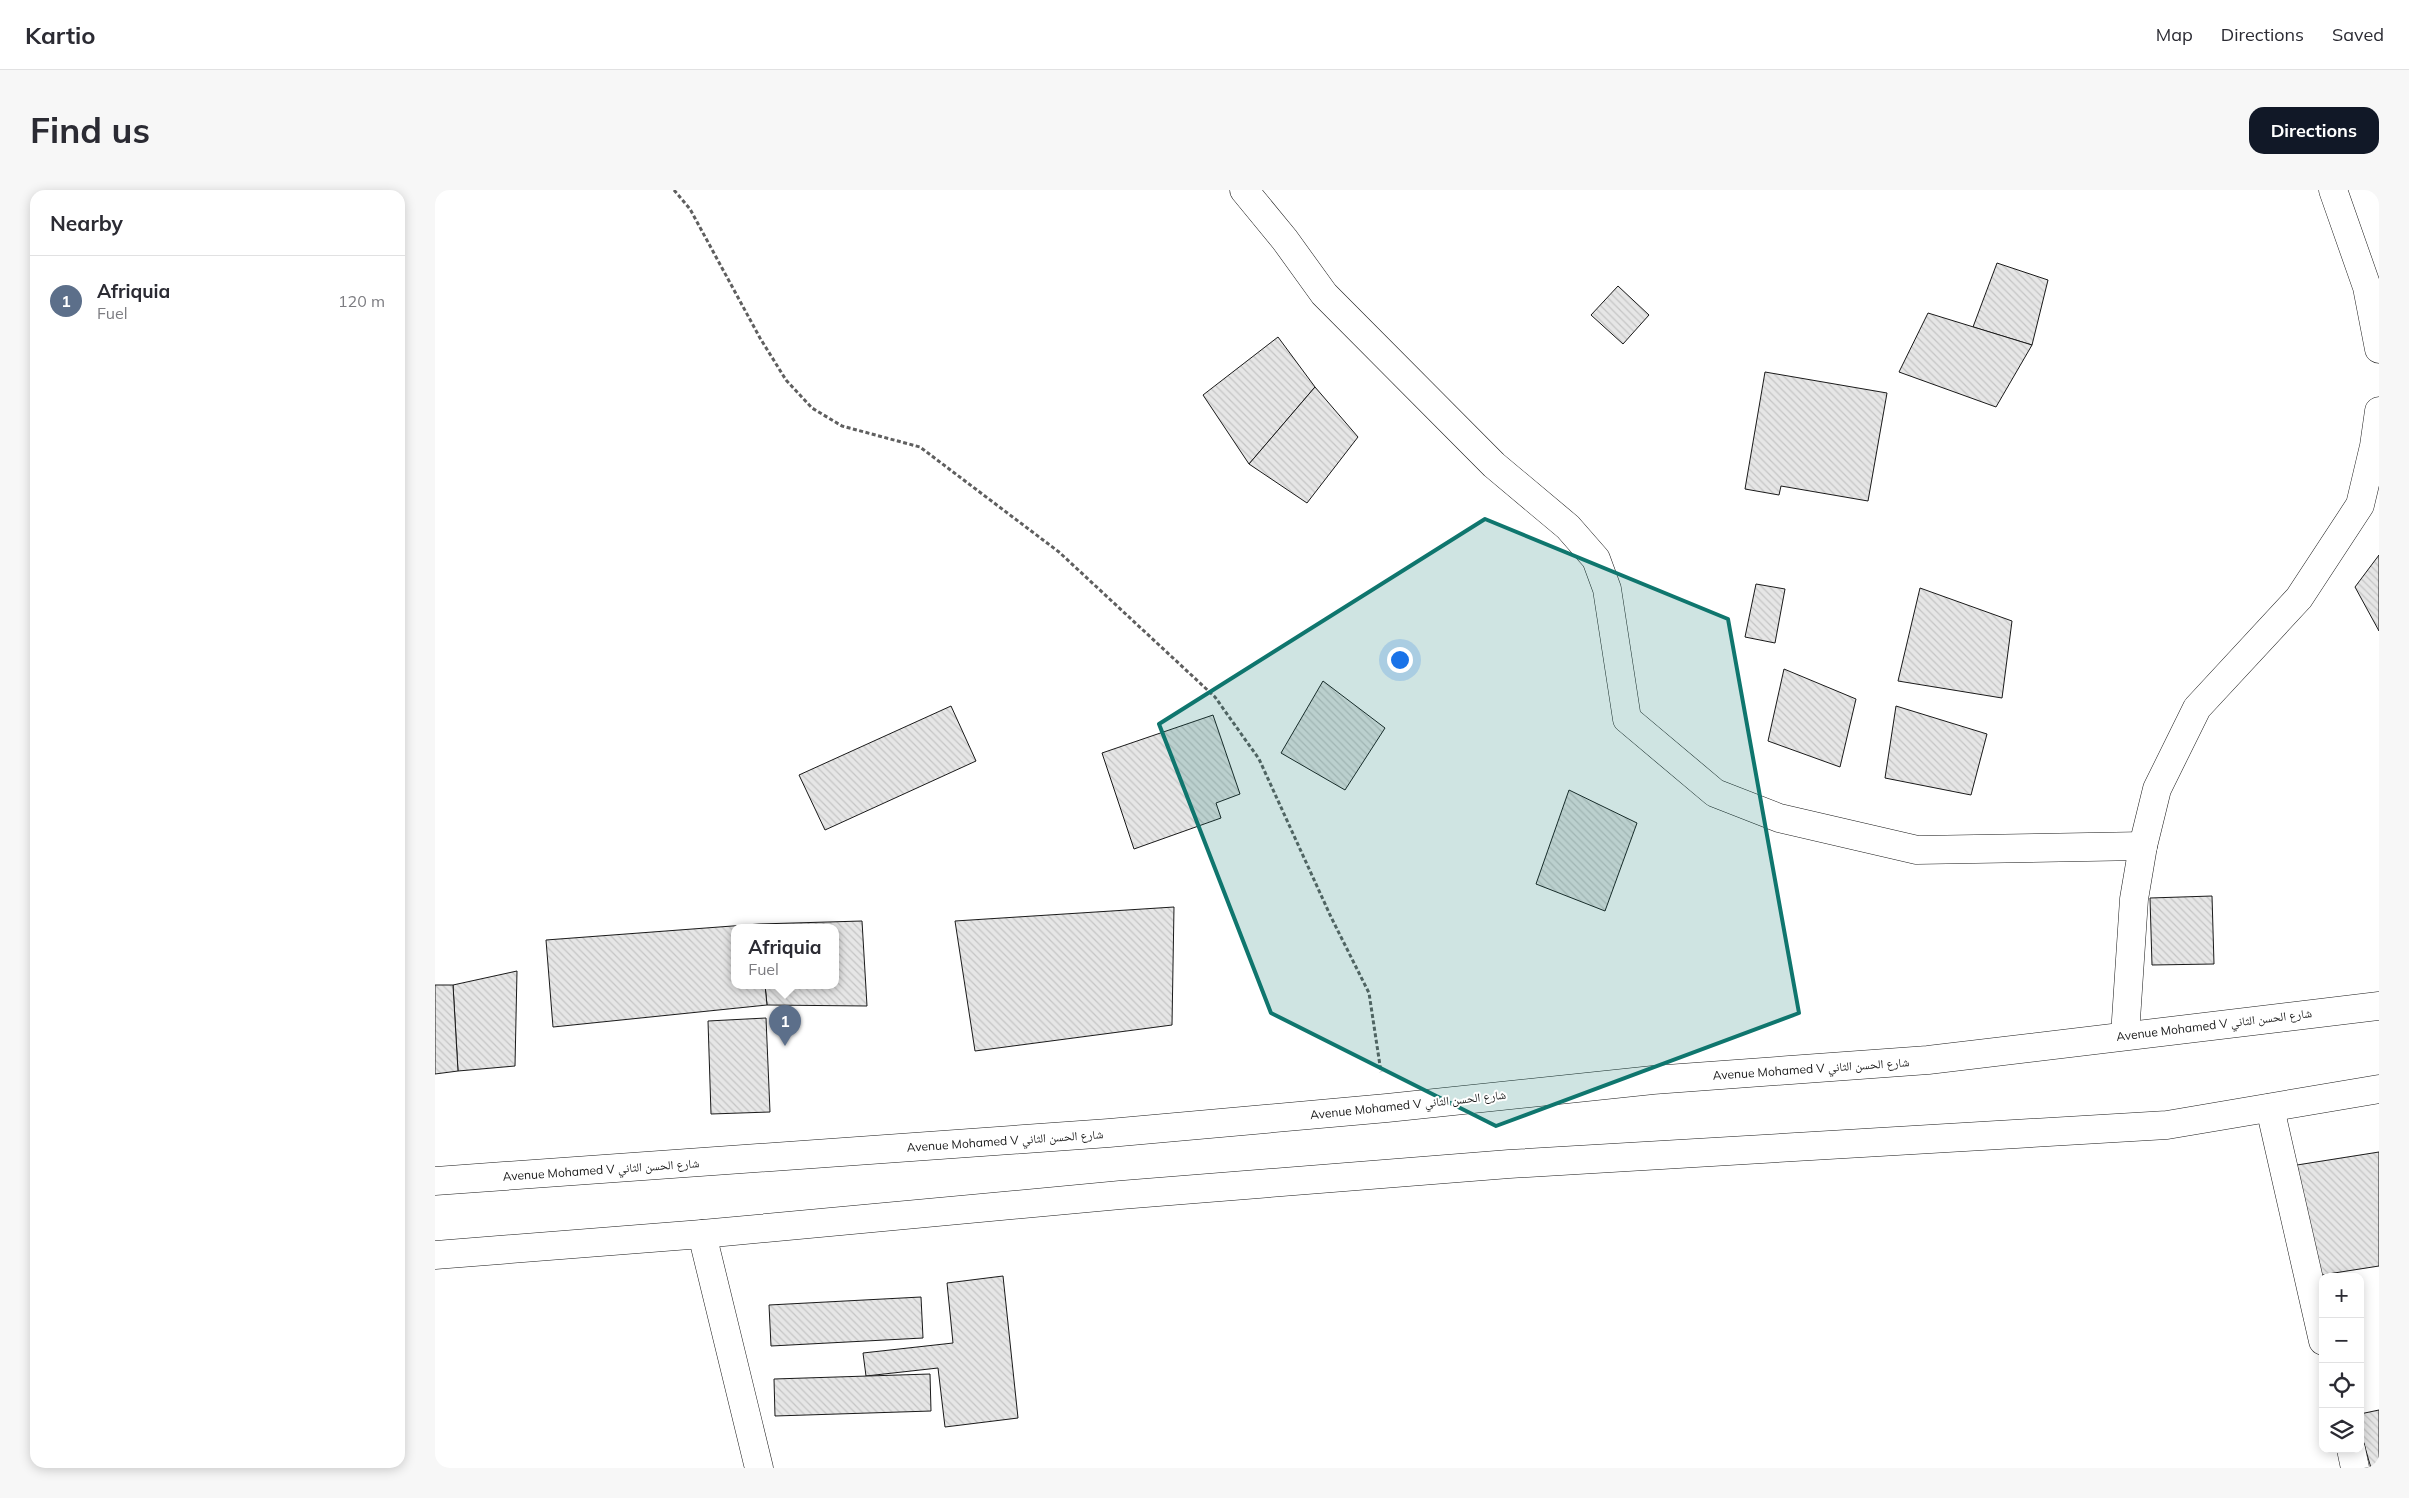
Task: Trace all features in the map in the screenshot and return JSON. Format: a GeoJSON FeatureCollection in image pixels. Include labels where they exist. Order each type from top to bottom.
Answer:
{"type":"FeatureCollection","features":[{"type":"Feature","properties":{"kind":"main road"},"geometry":{"type":"LineString","coordinates":[[1244,190],[1285,240],[1324,294],[1494,465],[1569,527],[1595,559],[1607,589],[1627,719],[1715,793],[1779,818],[1917,850],[2143,846]]}},
{"type":"Feature","properties":{"kind":"main road"},"geometry":{"type":"LineString","coordinates":[[2333,190],[2367,287],[2379,349]]}},
{"type":"Feature","properties":{"kind":"main road"},"geometry":{"type":"LineString","coordinates":[[2125,1035],[2134,899],[2143,846],[2157,789],[2197,708],[2299,598],[2360,505],[2377,449],[2379,411]]}},
{"type":"Feature","properties":{"kind":"main road","name":"Avenue Mohamed V شارع الحسن الثاني"},"geometry":{"type":"LineString","coordinates":[[435,1181],[1079,1136],[1387,1108],[1653,1080],[1928,1060],[2379,1006]]}},
{"type":"Feature","properties":{"kind":"main road"},"geometry":{"type":"LineString","coordinates":[[435,1255],[702,1234],[1120,1195],[1509,1164],[2167,1125],[2379,1089]]}},
{"type":"Feature","properties":{"kind":"main road"},"geometry":{"type":"LineString","coordinates":[[2270,1108],[2319,1323]]}},
{"type":"Feature","properties":{"kind":"main road"},"geometry":{"type":"LineString","coordinates":[[702,1234],[759,1468]]}},
{"type":"Feature","properties":{"kind":"main road"},"geometry":{"type":"LineString","coordinates":[[2352,1453],[2355,1468]]}},
{"type":"Feature","properties":{"kind":"path"},"geometry":{"type":"LineString","coordinates":[[674,190],[690,210],[786,380],[812,408],[842,426],[920,447],[1059,552],[1215,697],[1259,759],[1331,917],[1369,993],[1387,1108]]}},
{"type":"Feature","properties":{"kind":"highlighted area"},"geometry":{"type":"Polygon","coordinates":[[[1485,519],[1728,619],[1799,1013],[1496,1126],[1271,1013],[1159,724],[1485,519]]]}},
{"type":"Feature","properties":{"kind":"building"},"geometry":{"type":"Polygon","coordinates":[[[1997,263],[2048,280],[2032,345],[1973,327],[1997,263]]]}},
{"type":"Feature","properties":{"kind":"building"},"geometry":{"type":"Polygon","coordinates":[[[1618,286],[1649,315],[1623,344],[1591,315],[1618,286]]]}},
{"type":"Feature","properties":{"kind":"building"},"geometry":{"type":"Polygon","coordinates":[[[1928,313],[2032,345],[1996,407],[1899,372],[1928,313]]]}},
{"type":"Feature","properties":{"kind":"building"},"geometry":{"type":"Polygon","coordinates":[[[1278,337],[1315,387],[1249,464],[1203,395],[1278,337]]]}},
{"type":"Feature","properties":{"kind":"building"},"geometry":{"type":"Polygon","coordinates":[[[1765,372],[1887,393],[1868,501],[1781,486],[1779,495],[1745,489],[1765,372]]]}},
{"type":"Feature","properties":{"kind":"building"},"geometry":{"type":"Polygon","coordinates":[[[1315,387],[1358,437],[1307,503],[1249,464],[1315,387]]]}},
{"type":"Feature","properties":{"kind":"building"},"geometry":{"type":"Polygon","coordinates":[[[2379,555],[2379,631],[2355,587],[2379,555]]]}},
{"type":"Feature","properties":{"kind":"building"},"geometry":{"type":"Polygon","coordinates":[[[1756,584],[1785,589],[1775,643],[1745,637],[1756,584]]]}},
{"type":"Feature","properties":{"kind":"building"},"geometry":{"type":"Polygon","coordinates":[[[1920,588],[2012,621],[2002,698],[1898,681],[1920,588]]]}},
{"type":"Feature","properties":{"kind":"building"},"geometry":{"type":"Polygon","coordinates":[[[1784,669],[1856,699],[1840,767],[1768,741],[1784,669]]]}},
{"type":"Feature","properties":{"kind":"building"},"geometry":{"type":"Polygon","coordinates":[[[1323,681],[1385,728],[1345,790],[1281,753],[1323,681]]]}},
{"type":"Feature","properties":{"kind":"building"},"geometry":{"type":"Polygon","coordinates":[[[951,706],[976,761],[825,830],[799,775],[951,706]]]}},
{"type":"Feature","properties":{"kind":"building"},"geometry":{"type":"Polygon","coordinates":[[[1896,706],[1987,734],[1971,795],[1885,778],[1896,706]]]}},
{"type":"Feature","properties":{"kind":"building"},"geometry":{"type":"Polygon","coordinates":[[[1213,715],[1240,794],[1216,803],[1221,818],[1134,849],[1102,753],[1213,715]]]}},
{"type":"Feature","properties":{"kind":"building"},"geometry":{"type":"Polygon","coordinates":[[[1569,790],[1637,823],[1605,911],[1536,884],[1569,790]]]}},
{"type":"Feature","properties":{"kind":"building"},"geometry":{"type":"Polygon","coordinates":[[[2212,896],[2214,964],[2152,965],[2150,898],[2212,896]]]}},
{"type":"Feature","properties":{"kind":"building"},"geometry":{"type":"Polygon","coordinates":[[[1174,907],[1172,1025],[975,1051],[955,921],[1174,907]]]}},
{"type":"Feature","properties":{"kind":"building"},"geometry":{"type":"Polygon","coordinates":[[[862,921],[867,1006],[767,1005],[765,989],[839,989],[839,924],[759,924],[862,921]]]}},
{"type":"Feature","properties":{"kind":"building"},"geometry":{"type":"Polygon","coordinates":[[[731,926],[731,989],[765,989],[767,1005],[553,1027],[546,940],[731,926]]]}},
{"type":"Feature","properties":{"kind":"building"},"geometry":{"type":"Polygon","coordinates":[[[517,971],[515,1066],[458,1071],[453,985],[517,971]]]}},
{"type":"Feature","properties":{"kind":"building"},"geometry":{"type":"Polygon","coordinates":[[[435,985],[453,985],[458,1071],[435,1074],[435,985]]]}},
{"type":"Feature","properties":{"kind":"building"},"geometry":{"type":"Polygon","coordinates":[[[766,1018],[770,1112],[711,1114],[708,1021],[766,1018]]]}},
{"type":"Feature","properties":{"kind":"building"},"geometry":{"type":"Polygon","coordinates":[[[2379,1152],[2379,1266],[2334,1273],[2319,1273],[2319,1275],[2315,1276],[2297,1165],[2379,1152]]]}},
{"type":"Feature","properties":{"kind":"building"},"geometry":{"type":"Polygon","coordinates":[[[1003,1276],[1018,1418],[945,1427],[938,1368],[866,1376],[863,1353],[953,1343],[947,1283],[1003,1276]]]}},
{"type":"Feature","properties":{"kind":"building"},"geometry":{"type":"Polygon","coordinates":[[[921,1297],[923,1338],[771,1346],[769,1305],[921,1297]]]}},
{"type":"Feature","properties":{"kind":"building"},"geometry":{"type":"Polygon","coordinates":[[[930,1374],[931,1411],[775,1416],[774,1379],[930,1374]]]}},
{"type":"Feature","properties":{"kind":"building"},"geometry":{"type":"Polygon","coordinates":[[[2379,1410],[2379,1468],[2371,1468],[2364,1444],[2364,1413],[2379,1410]]]}},
{"type":"Feature","properties":{"kind":"place","name":"Afriquia"},"geometry":{"type":"Point","coordinates":[785,1046]}}]}
